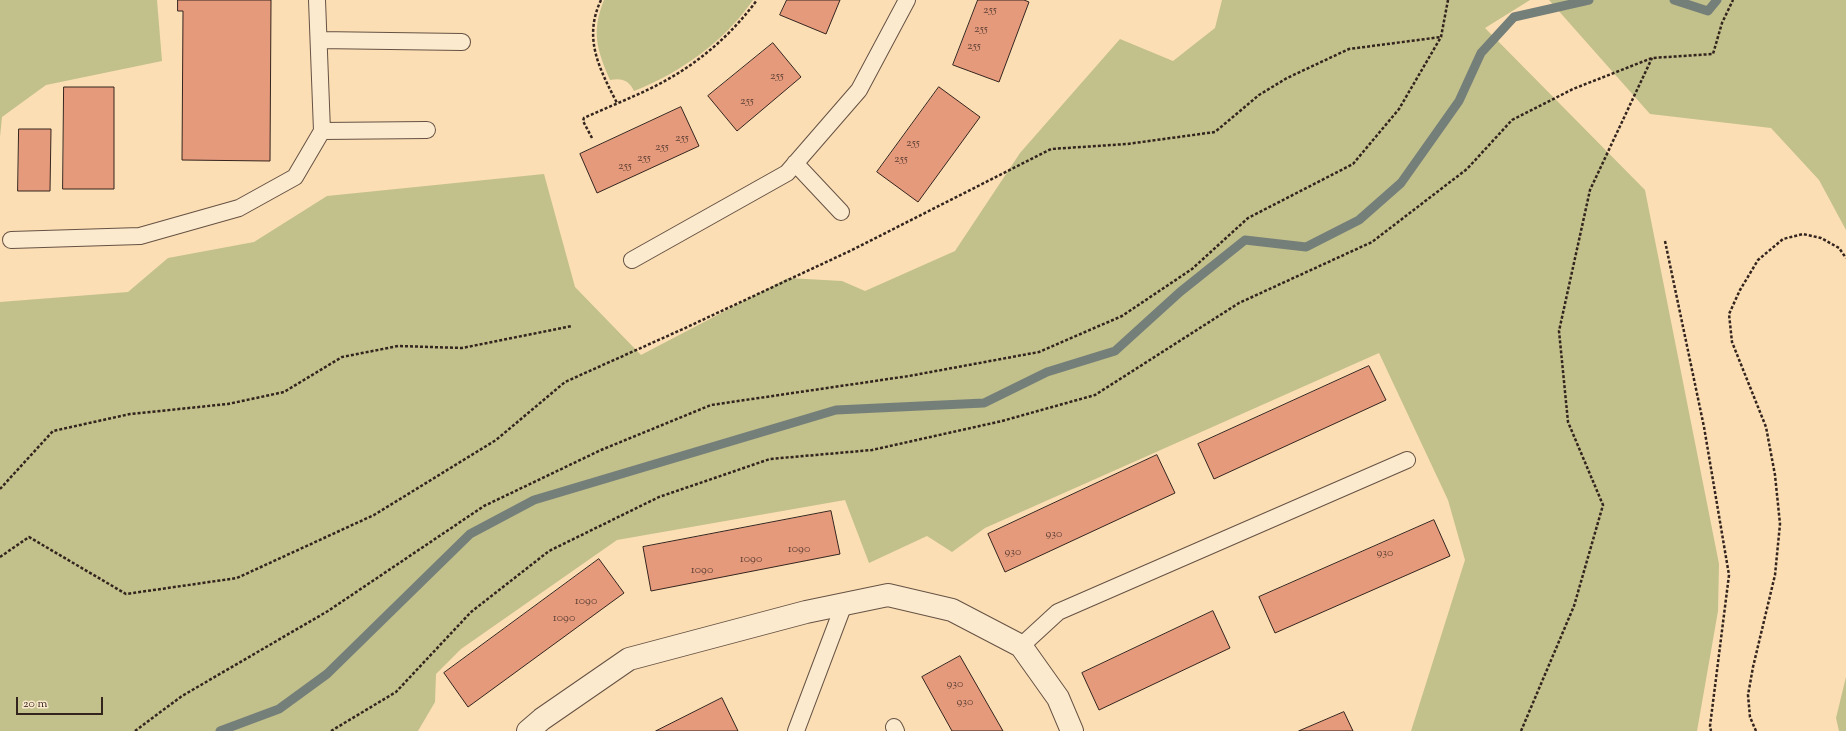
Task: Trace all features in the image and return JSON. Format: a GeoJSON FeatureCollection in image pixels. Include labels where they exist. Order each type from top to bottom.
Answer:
{"type":"FeatureCollection","features":[{"type":"Feature","properties":{"kind":"street"},"geometry":{"type":"LineString","coordinates":[[528,731],[542,719],[629,659],[806,612],[888,595],[952,610],[1021,646],[1058,698],[1072,731]]}},
{"type":"Feature","properties":{"kind":"lane"},"geometry":{"type":"LineString","coordinates":[[11,240],[140,236],[239,208],[295,177],[322,131],[317,0]]}},
{"type":"Feature","properties":{"kind":"lane"},"geometry":{"type":"LineString","coordinates":[[632,260],[787,174],[859,90],[908,0]]}},
{"type":"Feature","properties":{"kind":"lane"},"geometry":{"type":"LineString","coordinates":[[319,40],[462,42]]}},
{"type":"Feature","properties":{"kind":"lane"},"geometry":{"type":"LineString","coordinates":[[322,131],[427,130]]}},
{"type":"Feature","properties":{"kind":"lane"},"geometry":{"type":"LineString","coordinates":[[795,163],[841,212]]}},
{"type":"Feature","properties":{"kind":"lane"},"geometry":{"type":"LineString","coordinates":[[1021,646],[1058,612],[1407,460]]}},
{"type":"Feature","properties":{"kind":"lane"},"geometry":{"type":"LineString","coordinates":[[796,731],[844,604]]}},
{"type":"Feature","properties":{"kind":"path"},"geometry":{"type":"LineString","coordinates":[[601,0],[595,17],[592,42],[597,59],[617,103]]}},
{"type":"Feature","properties":{"kind":"path"},"geometry":{"type":"LineString","coordinates":[[592,138],[583,121],[584,118],[662,83],[693,64],[719,44],[757,0]]}},
{"type":"Feature","properties":{"kind":"path"},"geometry":{"type":"LineString","coordinates":[[135,731],[182,696],[328,611],[484,506],[601,450],[711,405],[909,376],[1040,352],[1122,316],[1192,269],[1248,218],[1353,164],[1399,109],[1441,38],[1448,0]]}},
{"type":"Feature","properties":{"kind":"path"},"geometry":{"type":"LineString","coordinates":[[331,731],[396,692],[471,612],[549,551],[659,497],[770,459],[872,450],[1002,421],[1095,395],[1239,303],[1372,242],[1468,169],[1512,120],[1573,89],[1652,58],[1713,54],[1722,23],[1733,0]]}},
{"type":"Feature","properties":{"kind":"path"},"geometry":{"type":"LineString","coordinates":[[0,557],[29,537],[126,594],[237,578],[374,515],[496,440],[565,382],[684,329],[838,256],[1051,149],[1127,144],[1215,132],[1259,95],[1287,78],[1349,49],[1441,38]]}},
{"type":"Feature","properties":{"kind":"path"},"geometry":{"type":"LineString","coordinates":[[1521,731],[1574,606],[1603,505],[1568,422],[1559,330],[1590,190],[1652,58]]}},
{"type":"Feature","properties":{"kind":"path"},"geometry":{"type":"LineString","coordinates":[[1756,731],[1750,717],[1748,695],[1753,667],[1775,575],[1780,524],[1775,475],[1766,427],[1732,342],[1729,314],[1740,290],[1758,260],[1783,239],[1804,234],[1821,238],[1839,248],[1846,258]]}},
{"type":"Feature","properties":{"kind":"path"},"geometry":{"type":"LineString","coordinates":[[1664,241],[1704,427],[1729,574],[1710,726],[1711,731]]}},
{"type":"Feature","properties":{"kind":"path"},"geometry":{"type":"LineString","coordinates":[[0,489],[53,431],[130,414],[228,404],[284,392],[342,357],[398,346],[462,348],[572,326]]}},
{"type":"Feature","properties":{"kind":"shaded area"},"geometry":{"type":"Polygon","coordinates":[[[0,0],[157,0],[162,61],[46,85],[2,117],[0,137],[0,0]]]}},
{"type":"Feature","properties":{"kind":"shaded area"},"geometry":{"type":"Polygon","coordinates":[[[604,0],[753,0],[729,29],[700,54],[668,75],[634,91],[627,82],[618,79],[610,80],[599,50],[597,31],[600,11],[604,0]]]}},
{"type":"Feature","properties":{"kind":"shaded area"},"geometry":{"type":"Polygon","coordinates":[[[1222,0],[1530,0],[1485,28],[1645,190],[1719,564],[1718,611],[1697,731],[1411,731],[1465,560],[1448,500],[1379,353],[985,528],[952,552],[927,536],[869,563],[845,500],[617,540],[461,649],[436,674],[435,702],[418,731],[0,731],[0,302],[128,292],[168,258],[254,242],[327,196],[544,174],[575,287],[641,355],[788,278],[842,281],[865,291],[955,251],[1020,153],[1120,39],[1173,61],[1215,28],[1222,0]]]}},
{"type":"Feature","properties":{"kind":"shaded area"},"geometry":{"type":"Polygon","coordinates":[[[1549,0],[1846,0],[1846,230],[1819,180],[1771,128],[1650,114],[1549,0]]]}},
{"type":"Feature","properties":{"kind":"shaded area"},"geometry":{"type":"Polygon","coordinates":[[[1846,677],[1846,731],[1839,731],[1836,718],[1846,677]]]}},
{"type":"Feature","properties":{"kind":"building"},"geometry":{"type":"Polygon","coordinates":[[[178,0],[271,0],[270,161],[182,160],[183,11],[178,11],[178,0]]]}},
{"type":"Feature","properties":{"kind":"building"},"geometry":{"type":"Polygon","coordinates":[[[787,0],[840,0],[826,34],[780,15],[787,0]]]}},
{"type":"Feature","properties":{"kind":"building"},"geometry":{"type":"Polygon","coordinates":[[[978,0],[1024,0],[1029,2],[999,82],[953,65],[978,0]]]}},
{"type":"Feature","properties":{"kind":"building"},"geometry":{"type":"Polygon","coordinates":[[[773,43],[801,77],[737,131],[708,96],[773,43]]]}},
{"type":"Feature","properties":{"kind":"building"},"geometry":{"type":"Polygon","coordinates":[[[64,87],[114,87],[114,189],[63,189],[64,87]]]}},
{"type":"Feature","properties":{"kind":"building"},"geometry":{"type":"Polygon","coordinates":[[[939,87],[980,117],[918,202],[877,172],[939,87]]]}},
{"type":"Feature","properties":{"kind":"building"},"geometry":{"type":"Polygon","coordinates":[[[681,107],[699,146],[597,193],[580,154],[681,107]]]}},
{"type":"Feature","properties":{"kind":"building"},"geometry":{"type":"Polygon","coordinates":[[[19,129],[51,129],[50,191],[18,191],[19,129]]]}},
{"type":"Feature","properties":{"kind":"building"},"geometry":{"type":"Polygon","coordinates":[[[1369,366],[1386,400],[1214,479],[1198,444],[1369,366]]]}},
{"type":"Feature","properties":{"kind":"building"},"geometry":{"type":"Polygon","coordinates":[[[1157,455],[1175,493],[1005,572],[988,534],[1157,455]]]}},
{"type":"Feature","properties":{"kind":"building"},"geometry":{"type":"Polygon","coordinates":[[[831,511],[840,554],[651,591],[643,547],[831,511]]]}},
{"type":"Feature","properties":{"kind":"building"},"geometry":{"type":"Polygon","coordinates":[[[1434,520],[1450,556],[1275,633],[1259,597],[1434,520]]]}},
{"type":"Feature","properties":{"kind":"building"},"geometry":{"type":"Polygon","coordinates":[[[599,559],[624,593],[468,707],[444,673],[599,559]]]}},
{"type":"Feature","properties":{"kind":"building"},"geometry":{"type":"Polygon","coordinates":[[[1213,611],[1230,648],[1099,710],[1082,673],[1213,611]]]}},
{"type":"Feature","properties":{"kind":"building"},"geometry":{"type":"Polygon","coordinates":[[[960,656],[1003,731],[952,731],[922,677],[960,656]]]}},
{"type":"Feature","properties":{"kind":"building"},"geometry":{"type":"Polygon","coordinates":[[[722,698],[738,731],[656,731],[722,698]]]}},
{"type":"Feature","properties":{"kind":"building"},"geometry":{"type":"Polygon","coordinates":[[[1344,712],[1353,731],[1299,731],[1344,712]]]}},
{"type":"Feature","properties":{"kind":"waterway"},"geometry":{"type":"LineString","coordinates":[[220,731],[279,709],[327,674],[470,534],[534,500],[836,410],[984,403],[1047,372],[1115,351],[1180,292],[1245,240],[1306,247],[1359,220],[1401,183],[1459,101],[1481,53],[1514,17],[1589,0]]}},
{"type":"Feature","properties":{"kind":"waterway"},"geometry":{"type":"LineString","coordinates":[[1674,0],[1708,11],[1717,0]]}}]}
